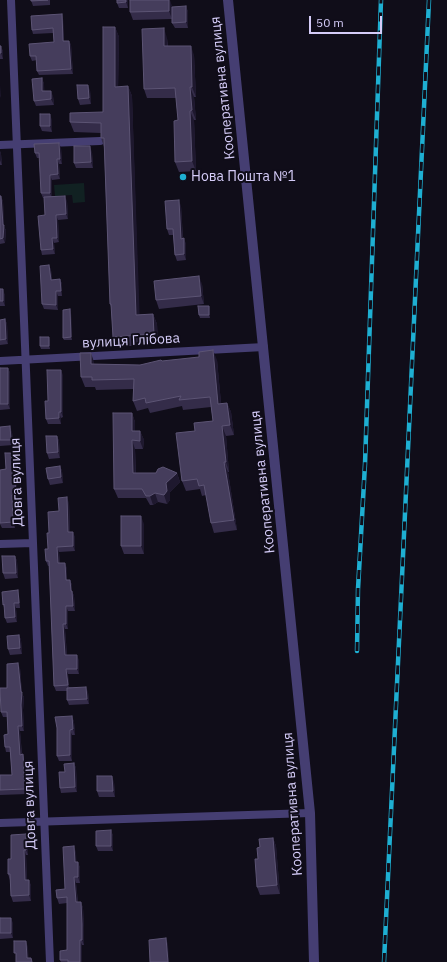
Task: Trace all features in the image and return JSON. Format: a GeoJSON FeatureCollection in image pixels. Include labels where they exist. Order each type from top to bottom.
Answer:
{"type":"FeatureCollection","features":[{"type":"Feature","properties":{"kind":"street","name":"Довга вулиця"},"geometry":{"type":"LineString","coordinates":[[11,0],[50,962]]}},
{"type":"Feature","properties":{"kind":"street","name":"Кооперативна вулиця"},"geometry":{"type":"LineString","coordinates":[[228,0],[310,813],[314,962]]}},
{"type":"Feature","properties":{"kind":"street"},"geometry":{"type":"LineString","coordinates":[[0,145],[100,142]]}},
{"type":"Feature","properties":{"kind":"street","name":"вулиця Глібова"},"geometry":{"type":"LineString","coordinates":[[0,361],[264,346]]}},
{"type":"Feature","properties":{"kind":"street"},"geometry":{"type":"LineString","coordinates":[[0,544],[33,543]]}},
{"type":"Feature","properties":{"kind":"street"},"geometry":{"type":"LineString","coordinates":[[0,823],[310,813]]}},
{"type":"Feature","properties":{"kind":"shaded area"},"geometry":{"type":"Polygon","coordinates":[[[84,183],[85,202],[73,203],[72,195],[55,196],[54,185],[84,183]]]}},
{"type":"Feature","properties":{"kind":"building"},"geometry":{"type":"Polygon","coordinates":[[[117,0],[126,0],[126,2],[117,3],[117,0]]]}},
{"type":"Feature","properties":{"kind":"building"},"geometry":{"type":"Polygon","coordinates":[[[130,0],[169,0],[169,11],[130,12],[130,0]]]}},
{"type":"Feature","properties":{"kind":"building"},"geometry":{"type":"Polygon","coordinates":[[[186,6],[186,22],[172,23],[172,7],[186,6]]]}},
{"type":"Feature","properties":{"kind":"building"},"geometry":{"type":"Polygon","coordinates":[[[62,14],[63,41],[69,41],[71,69],[37,71],[36,56],[30,56],[29,44],[54,42],[53,28],[32,30],[31,16],[62,14]]]}},
{"type":"Feature","properties":{"kind":"building"},"geometry":{"type":"Polygon","coordinates":[[[103,27],[115,27],[115,87],[128,86],[136,315],[153,314],[154,334],[113,337],[110,304],[104,138],[101,138],[101,123],[70,122],[70,113],[103,112],[103,27]]]}},
{"type":"Feature","properties":{"kind":"building"},"geometry":{"type":"Polygon","coordinates":[[[164,28],[164,46],[191,46],[192,87],[190,87],[192,110],[190,111],[192,161],[175,162],[174,121],[178,120],[175,88],[144,89],[142,29],[164,28]]]}},
{"type":"Feature","properties":{"kind":"building"},"geometry":{"type":"Polygon","coordinates":[[[42,78],[42,91],[51,91],[51,99],[34,101],[32,79],[42,78]]]}},
{"type":"Feature","properties":{"kind":"building"},"geometry":{"type":"Polygon","coordinates":[[[77,85],[88,85],[89,98],[78,99],[77,85]]]}},
{"type":"Feature","properties":{"kind":"building"},"geometry":{"type":"Polygon","coordinates":[[[40,114],[50,114],[50,126],[40,126],[40,114]]]}},
{"type":"Feature","properties":{"kind":"building"},"geometry":{"type":"Polygon","coordinates":[[[59,143],[60,159],[57,159],[58,174],[50,175],[50,193],[41,193],[39,153],[35,153],[34,144],[59,143]]]}},
{"type":"Feature","properties":{"kind":"building"},"geometry":{"type":"Polygon","coordinates":[[[74,146],[90,146],[91,162],[74,163],[74,146]]]}},
{"type":"Feature","properties":{"kind":"building"},"geometry":{"type":"Polygon","coordinates":[[[0,196],[4,225],[3,238],[0,239],[0,196]]]}},
{"type":"Feature","properties":{"kind":"building"},"geometry":{"type":"Polygon","coordinates":[[[65,196],[66,214],[56,215],[57,238],[52,238],[53,249],[41,250],[38,216],[45,215],[44,197],[65,196]]]}},
{"type":"Feature","properties":{"kind":"building"},"geometry":{"type":"Polygon","coordinates":[[[179,200],[181,239],[184,238],[184,254],[175,255],[173,229],[167,229],[165,201],[179,200]]]}},
{"type":"Feature","properties":{"kind":"building"},"geometry":{"type":"Polygon","coordinates":[[[49,265],[51,280],[60,279],[61,291],[56,291],[56,305],[42,304],[40,266],[49,265]]]}},
{"type":"Feature","properties":{"kind":"building"},"geometry":{"type":"Polygon","coordinates":[[[199,276],[201,296],[156,300],[154,281],[199,276]]]}},
{"type":"Feature","properties":{"kind":"building"},"geometry":{"type":"Polygon","coordinates":[[[0,289],[3,289],[3,301],[0,301],[0,289]]]}},
{"type":"Feature","properties":{"kind":"building"},"geometry":{"type":"Polygon","coordinates":[[[198,306],[209,306],[209,315],[199,315],[198,306]]]}},
{"type":"Feature","properties":{"kind":"building"},"geometry":{"type":"Polygon","coordinates":[[[70,309],[71,337],[63,338],[63,310],[70,309]]]}},
{"type":"Feature","properties":{"kind":"building"},"geometry":{"type":"Polygon","coordinates":[[[5,319],[6,339],[0,340],[0,320],[5,319]]]}},
{"type":"Feature","properties":{"kind":"building"},"geometry":{"type":"Polygon","coordinates":[[[40,337],[49,337],[49,346],[40,346],[40,337]]]}},
{"type":"Feature","properties":{"kind":"building"},"geometry":{"type":"Polygon","coordinates":[[[213,350],[218,404],[227,403],[230,425],[222,426],[226,462],[224,462],[234,520],[211,523],[204,485],[199,486],[197,479],[182,481],[176,433],[195,431],[194,423],[213,421],[210,397],[179,400],[181,396],[146,403],[145,398],[133,401],[134,379],[92,380],[92,377],[81,377],[80,353],[91,353],[91,364],[140,365],[161,360],[199,357],[199,352],[213,350]]]}},
{"type":"Feature","properties":{"kind":"building"},"geometry":{"type":"Polygon","coordinates":[[[0,368],[8,368],[8,404],[0,404],[0,368]]]}},
{"type":"Feature","properties":{"kind":"building"},"geometry":{"type":"Polygon","coordinates":[[[47,370],[61,370],[61,412],[59,412],[59,418],[46,419],[45,401],[48,401],[47,370]]]}},
{"type":"Feature","properties":{"kind":"building"},"geometry":{"type":"Polygon","coordinates":[[[113,413],[132,413],[132,431],[140,431],[140,441],[132,440],[133,473],[156,473],[158,469],[163,467],[177,473],[166,483],[167,491],[164,495],[155,493],[150,496],[146,496],[142,489],[114,489],[113,413]]]}},
{"type":"Feature","properties":{"kind":"building"},"geometry":{"type":"Polygon","coordinates":[[[10,426],[11,440],[0,440],[0,427],[10,426]]]}},
{"type":"Feature","properties":{"kind":"building"},"geometry":{"type":"Polygon","coordinates":[[[46,436],[57,436],[58,452],[47,453],[46,436]]]}},
{"type":"Feature","properties":{"kind":"building"},"geometry":{"type":"Polygon","coordinates":[[[5,453],[13,453],[16,495],[12,495],[13,522],[0,523],[0,470],[6,469],[5,453]]]}},
{"type":"Feature","properties":{"kind":"building"},"geometry":{"type":"Polygon","coordinates":[[[60,466],[61,477],[48,479],[46,468],[60,466]]]}},
{"type":"Feature","properties":{"kind":"building"},"geometry":{"type":"Polygon","coordinates":[[[67,497],[68,532],[73,532],[73,546],[57,547],[58,563],[65,563],[66,580],[70,580],[72,591],[73,606],[66,606],[66,624],[63,624],[65,655],[77,655],[77,669],[66,669],[68,685],[54,686],[49,561],[46,561],[45,549],[48,549],[48,512],[59,511],[58,498],[67,497]]]}},
{"type":"Feature","properties":{"kind":"building"},"geometry":{"type":"Polygon","coordinates":[[[121,516],[141,516],[141,546],[121,546],[121,516]]]}},
{"type":"Feature","properties":{"kind":"building"},"geometry":{"type":"Polygon","coordinates":[[[2,556],[15,556],[16,573],[3,573],[2,556]]]}},
{"type":"Feature","properties":{"kind":"building"},"geometry":{"type":"Polygon","coordinates":[[[18,590],[19,603],[14,603],[15,617],[5,618],[2,592],[18,590]]]}},
{"type":"Feature","properties":{"kind":"building"},"geometry":{"type":"Polygon","coordinates":[[[19,635],[20,648],[8,649],[7,636],[19,635]]]}},
{"type":"Feature","properties":{"kind":"building"},"geometry":{"type":"Polygon","coordinates":[[[18,663],[22,692],[22,726],[18,726],[20,755],[23,754],[25,789],[0,790],[0,775],[12,775],[10,747],[5,747],[4,735],[8,734],[7,712],[1,712],[0,688],[7,688],[7,664],[18,663]]]}},
{"type":"Feature","properties":{"kind":"building"},"geometry":{"type":"Polygon","coordinates":[[[86,687],[87,699],[67,700],[67,688],[86,687]]]}},
{"type":"Feature","properties":{"kind":"building"},"geometry":{"type":"Polygon","coordinates":[[[72,716],[73,729],[70,730],[70,755],[57,756],[57,728],[55,717],[72,716]]]}},
{"type":"Feature","properties":{"kind":"building"},"geometry":{"type":"Polygon","coordinates":[[[74,763],[75,787],[60,788],[59,772],[65,772],[64,764],[74,763]]]}},
{"type":"Feature","properties":{"kind":"building"},"geometry":{"type":"Polygon","coordinates":[[[97,776],[112,776],[113,791],[97,791],[97,776]]]}},
{"type":"Feature","properties":{"kind":"building"},"geometry":{"type":"Polygon","coordinates":[[[111,830],[111,846],[96,846],[96,831],[111,830]]]}},
{"type":"Feature","properties":{"kind":"building"},"geometry":{"type":"Polygon","coordinates":[[[26,834],[26,850],[24,850],[25,880],[29,880],[29,895],[11,896],[10,874],[8,874],[8,859],[11,859],[11,835],[26,834]]]}},
{"type":"Feature","properties":{"kind":"building"},"geometry":{"type":"Polygon","coordinates":[[[273,838],[277,885],[257,887],[255,859],[258,859],[257,848],[260,847],[259,839],[273,838]]]}},
{"type":"Feature","properties":{"kind":"building"},"geometry":{"type":"Polygon","coordinates":[[[74,846],[75,862],[78,862],[78,877],[74,877],[76,902],[81,902],[82,940],[80,940],[80,962],[68,962],[68,960],[60,960],[60,951],[67,950],[67,897],[57,898],[56,890],[65,889],[63,847],[74,846]]]}},
{"type":"Feature","properties":{"kind":"building"},"geometry":{"type":"Polygon","coordinates":[[[0,918],[11,918],[11,933],[0,933],[0,918]]]}},
{"type":"Feature","properties":{"kind":"building"},"geometry":{"type":"Polygon","coordinates":[[[166,938],[168,962],[150,962],[149,940],[166,938]]]}},
{"type":"Feature","properties":{"kind":"building"},"geometry":{"type":"Polygon","coordinates":[[[14,941],[26,941],[27,958],[31,958],[32,962],[16,962],[14,941]]]}},
{"type":"Feature","properties":{"kind":"railway"},"geometry":{"type":"LineString","coordinates":[[357,651],[358,589],[365,464],[381,0]]}},
{"type":"Feature","properties":{"kind":"railway"},"geometry":{"type":"LineString","coordinates":[[384,962],[429,0]]}},
{"type":"Feature","properties":{"kind":"place","name":"Нова Пошта №1"},"geometry":{"type":"Point","coordinates":[183,177]}}]}
